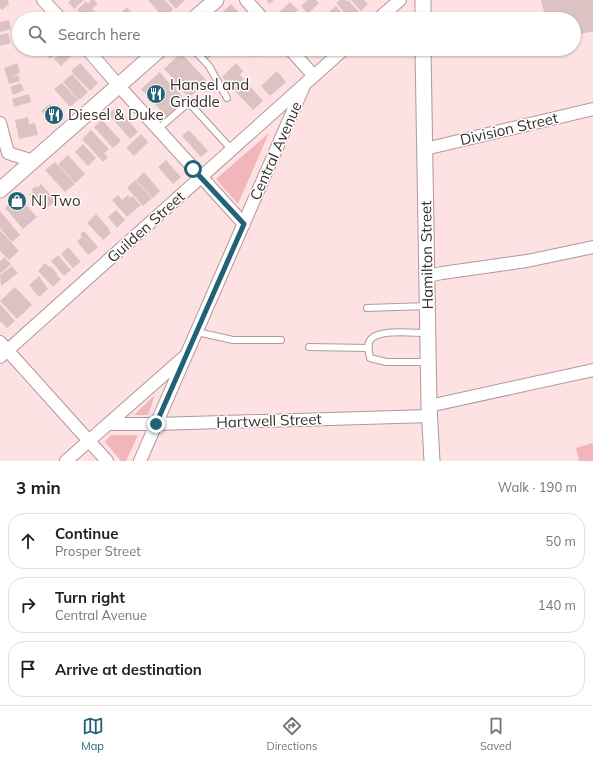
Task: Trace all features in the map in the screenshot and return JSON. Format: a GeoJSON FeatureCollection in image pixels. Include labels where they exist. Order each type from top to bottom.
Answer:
{"type":"FeatureCollection","features":[{"type":"Feature","properties":{"kind":"street"},"geometry":{"type":"LineString","coordinates":[[44,0],[55,12]]}},
{"type":"Feature","properties":{"kind":"street"},"geometry":{"type":"LineString","coordinates":[[202,12],[216,0]]}},
{"type":"Feature","properties":{"kind":"street"},"geometry":{"type":"LineString","coordinates":[[246,0],[257,12]]}},
{"type":"Feature","properties":{"kind":"street"},"geometry":{"type":"LineString","coordinates":[[386,12],[400,0]]}},
{"type":"Feature","properties":{"kind":"street"},"geometry":{"type":"LineString","coordinates":[[423,0],[423,12]]}},
{"type":"Feature","properties":{"kind":"street"},"geometry":{"type":"LineString","coordinates":[[93,56],[157,130],[244,224]]}},
{"type":"Feature","properties":{"kind":"street"},"geometry":{"type":"LineString","coordinates":[[0,190],[152,56]]}},
{"type":"Feature","properties":{"kind":"street"},"geometry":{"type":"LineString","coordinates":[[295,56],[310,80]]}},
{"type":"Feature","properties":{"kind":"street","name":"Guilden Street"},"geometry":{"type":"LineString","coordinates":[[3,350],[201,178],[336,56]]}},
{"type":"Feature","properties":{"kind":"street","name":"Hamilton Street"},"geometry":{"type":"LineString","coordinates":[[423,56],[429,411],[432,461]]}},
{"type":"Feature","properties":{"kind":"street","name":"Central Avenue"},"geometry":{"type":"LineString","coordinates":[[140,461],[244,224],[310,80]]}},
{"type":"Feature","properties":{"kind":"street","name":"Division Street"},"geometry":{"type":"LineString","coordinates":[[425,149],[593,109]]}},
{"type":"Feature","properties":{"kind":"street"},"geometry":{"type":"LineString","coordinates":[[0,123],[4,154],[33,161]]}},
{"type":"Feature","properties":{"kind":"street"},"geometry":{"type":"LineString","coordinates":[[427,276],[442,272],[527,261],[593,247]]}},
{"type":"Feature","properties":{"kind":"street"},"geometry":{"type":"LineString","coordinates":[[3,350],[89,440],[107,461]]}},
{"type":"Feature","properties":{"kind":"street"},"geometry":{"type":"LineString","coordinates":[[66,461],[186,355]]}},
{"type":"Feature","properties":{"kind":"street","name":"Hartwell Street"},"geometry":{"type":"LineString","coordinates":[[108,424],[156,424],[429,411],[593,370]]}},
{"type":"Feature","properties":{"kind":"lane"},"geometry":{"type":"LineString","coordinates":[[200,56],[209,66],[227,98]]}},
{"type":"Feature","properties":{"kind":"lane"},"geometry":{"type":"LineString","coordinates":[[157,130],[187,104],[190,104],[232,150]]}},
{"type":"Feature","properties":{"kind":"lane"},"geometry":{"type":"LineString","coordinates":[[367,308],[428,306]]}},
{"type":"Feature","properties":{"kind":"lane"},"geometry":{"type":"LineString","coordinates":[[197,332],[232,340],[281,340]]}},
{"type":"Feature","properties":{"kind":"lane"},"geometry":{"type":"LineString","coordinates":[[428,333],[381,333],[370,339],[368,344],[370,358],[386,362],[428,362]]}},
{"type":"Feature","properties":{"kind":"lane"},"geometry":{"type":"LineString","coordinates":[[309,347],[369,348]]}},
{"type":"Feature","properties":{"kind":"shaded area"},"geometry":{"type":"Polygon","coordinates":[[[269,133],[238,204],[216,179],[269,133]]]}},
{"type":"Feature","properties":{"kind":"shaded area"},"geometry":{"type":"Polygon","coordinates":[[[155,395],[148,415],[134,415],[155,395]]]}},
{"type":"Feature","properties":{"kind":"shaded area"},"geometry":{"type":"Polygon","coordinates":[[[111,435],[138,435],[126,461],[121,461],[105,442],[111,435]]]}},
{"type":"Feature","properties":{"kind":"shaded area"},"geometry":{"type":"Polygon","coordinates":[[[593,443],[593,461],[579,461],[576,448],[593,443]]]}},
{"type":"Feature","properties":{"kind":"building"},"geometry":{"type":"Polygon","coordinates":[[[0,0],[8,0],[9,4],[2,10],[0,8],[0,0]]]}},
{"type":"Feature","properties":{"kind":"building"},"geometry":{"type":"Polygon","coordinates":[[[71,0],[84,0],[74,9],[68,2],[71,0]]]}},
{"type":"Feature","properties":{"kind":"building"},"geometry":{"type":"Polygon","coordinates":[[[91,0],[94,0],[98,4],[92,9],[95,12],[79,12],[77,10],[86,1],[88,4],[91,0]]]}},
{"type":"Feature","properties":{"kind":"building"},"geometry":{"type":"Polygon","coordinates":[[[148,0],[165,0],[173,9],[170,12],[159,12],[148,0]]]}},
{"type":"Feature","properties":{"kind":"building"},"geometry":{"type":"Polygon","coordinates":[[[168,0],[184,0],[184,1],[176,9],[168,0]]]}},
{"type":"Feature","properties":{"kind":"building"},"geometry":{"type":"Polygon","coordinates":[[[266,0],[274,0],[270,4],[266,0]]]}},
{"type":"Feature","properties":{"kind":"building"},"geometry":{"type":"Polygon","coordinates":[[[308,0],[316,0],[319,3],[310,12],[306,12],[301,6],[308,0]]]}},
{"type":"Feature","properties":{"kind":"building"},"geometry":{"type":"Polygon","coordinates":[[[340,0],[345,0],[347,2],[348,0],[359,12],[344,12],[336,3],[340,0]]]}},
{"type":"Feature","properties":{"kind":"building"},"geometry":{"type":"Polygon","coordinates":[[[351,0],[364,0],[368,4],[361,11],[351,0]]]}},
{"type":"Feature","properties":{"kind":"building"},"geometry":{"type":"Polygon","coordinates":[[[541,0],[593,0],[593,31],[581,34],[581,12],[544,12],[541,0]]]}},
{"type":"Feature","properties":{"kind":"building"},"geometry":{"type":"Polygon","coordinates":[[[290,2],[298,10],[296,12],[279,12],[290,2]]]}},
{"type":"Feature","properties":{"kind":"building"},"geometry":{"type":"Polygon","coordinates":[[[231,4],[238,12],[222,12],[231,4]]]}},
{"type":"Feature","properties":{"kind":"building"},"geometry":{"type":"Polygon","coordinates":[[[336,6],[341,12],[329,12],[336,6]]]}},
{"type":"Feature","properties":{"kind":"building"},"geometry":{"type":"Polygon","coordinates":[[[127,7],[131,12],[122,12],[127,7]]]}},
{"type":"Feature","properties":{"kind":"building"},"geometry":{"type":"Polygon","coordinates":[[[9,20],[11,29],[0,32],[0,22],[9,20]]]}},
{"type":"Feature","properties":{"kind":"building"},"geometry":{"type":"Polygon","coordinates":[[[8,33],[11,43],[0,46],[0,35],[8,33]]]}},
{"type":"Feature","properties":{"kind":"building"},"geometry":{"type":"Polygon","coordinates":[[[57,56],[71,56],[61,66],[54,59],[57,56]]]}},
{"type":"Feature","properties":{"kind":"building"},"geometry":{"type":"Polygon","coordinates":[[[178,56],[184,56],[207,81],[189,98],[178,86],[175,88],[186,101],[168,118],[141,89],[160,72],[170,84],[175,80],[164,69],[178,56]]]}},
{"type":"Feature","properties":{"kind":"building"},"geometry":{"type":"Polygon","coordinates":[[[200,56],[212,56],[205,61],[200,56]]]}},
{"type":"Feature","properties":{"kind":"building"},"geometry":{"type":"Polygon","coordinates":[[[17,63],[20,73],[9,77],[18,75],[20,81],[9,84],[4,68],[17,63]]]}},
{"type":"Feature","properties":{"kind":"building"},"geometry":{"type":"Polygon","coordinates":[[[80,63],[98,83],[90,91],[71,71],[80,63]]]}},
{"type":"Feature","properties":{"kind":"building"},"geometry":{"type":"Polygon","coordinates":[[[236,63],[243,71],[240,75],[263,101],[253,110],[222,77],[236,63]]]}},
{"type":"Feature","properties":{"kind":"building"},"geometry":{"type":"Polygon","coordinates":[[[277,71],[286,82],[270,96],[261,86],[277,71]]]}},
{"type":"Feature","properties":{"kind":"building"},"geometry":{"type":"Polygon","coordinates":[[[72,74],[88,92],[79,100],[63,82],[72,74]]]}},
{"type":"Feature","properties":{"kind":"building"},"geometry":{"type":"Polygon","coordinates":[[[21,83],[24,90],[13,95],[10,87],[21,83]]]}},
{"type":"Feature","properties":{"kind":"building"},"geometry":{"type":"Polygon","coordinates":[[[62,83],[78,100],[70,107],[54,89],[62,83]]]}},
{"type":"Feature","properties":{"kind":"building"},"geometry":{"type":"Polygon","coordinates":[[[29,94],[31,102],[14,107],[12,99],[29,94]]]}},
{"type":"Feature","properties":{"kind":"building"},"geometry":{"type":"Polygon","coordinates":[[[50,104],[61,117],[52,124],[41,111],[50,104]]]}},
{"type":"Feature","properties":{"kind":"building"},"geometry":{"type":"Polygon","coordinates":[[[117,107],[138,132],[130,139],[108,114],[117,107]]]}},
{"type":"Feature","properties":{"kind":"building"},"geometry":{"type":"Polygon","coordinates":[[[28,117],[29,124],[35,123],[38,135],[19,139],[15,120],[28,117]]]}},
{"type":"Feature","properties":{"kind":"building"},"geometry":{"type":"Polygon","coordinates":[[[102,120],[121,141],[113,148],[94,127],[102,120]]]}},
{"type":"Feature","properties":{"kind":"building"},"geometry":{"type":"Polygon","coordinates":[[[91,130],[109,149],[104,153],[108,157],[103,162],[82,139],[91,130]]]}},
{"type":"Feature","properties":{"kind":"building"},"geometry":{"type":"Polygon","coordinates":[[[189,130],[208,151],[201,157],[182,136],[189,130]]]}},
{"type":"Feature","properties":{"kind":"building"},"geometry":{"type":"Polygon","coordinates":[[[141,134],[148,142],[134,156],[126,148],[141,134]]]}},
{"type":"Feature","properties":{"kind":"building"},"geometry":{"type":"Polygon","coordinates":[[[83,144],[96,158],[88,166],[75,152],[83,144]]]}},
{"type":"Feature","properties":{"kind":"building"},"geometry":{"type":"Polygon","coordinates":[[[68,155],[85,174],[75,183],[58,164],[68,155]]]}},
{"type":"Feature","properties":{"kind":"building"},"geometry":{"type":"Polygon","coordinates":[[[166,160],[181,177],[173,184],[158,167],[166,160]]]}},
{"type":"Feature","properties":{"kind":"building"},"geometry":{"type":"Polygon","coordinates":[[[55,162],[75,184],[65,192],[45,170],[55,162]]]}},
{"type":"Feature","properties":{"kind":"building"},"geometry":{"type":"Polygon","coordinates":[[[144,172],[160,191],[153,198],[136,180],[144,172]]]}},
{"type":"Feature","properties":{"kind":"building"},"geometry":{"type":"Polygon","coordinates":[[[135,180],[152,198],[143,206],[127,188],[135,180]]]}},
{"type":"Feature","properties":{"kind":"building"},"geometry":{"type":"Polygon","coordinates":[[[41,184],[56,201],[43,211],[29,195],[33,192],[31,190],[36,186],[37,188],[41,184]]]}},
{"type":"Feature","properties":{"kind":"building"},"geometry":{"type":"Polygon","coordinates":[[[118,195],[122,200],[128,195],[130,198],[132,196],[141,205],[127,217],[112,200],[118,195]]]}},
{"type":"Feature","properties":{"kind":"building"},"geometry":{"type":"Polygon","coordinates":[[[18,196],[37,217],[23,229],[5,208],[18,196]]]}},
{"type":"Feature","properties":{"kind":"building"},"geometry":{"type":"Polygon","coordinates":[[[116,210],[125,220],[117,228],[108,217],[116,210]]]}},
{"type":"Feature","properties":{"kind":"building"},"geometry":{"type":"Polygon","coordinates":[[[0,211],[20,235],[12,242],[0,228],[0,211]]]}},
{"type":"Feature","properties":{"kind":"building"},"geometry":{"type":"Polygon","coordinates":[[[96,214],[111,233],[103,240],[87,223],[96,214]]]}},
{"type":"Feature","properties":{"kind":"building"},"geometry":{"type":"Polygon","coordinates":[[[0,230],[19,251],[9,260],[0,251],[0,230]]]}},
{"type":"Feature","properties":{"kind":"building"},"geometry":{"type":"Polygon","coordinates":[[[84,231],[98,247],[88,255],[77,241],[82,237],[80,234],[84,231]]]}},
{"type":"Feature","properties":{"kind":"building"},"geometry":{"type":"Polygon","coordinates":[[[68,247],[81,262],[73,268],[61,254],[68,247]]]}},
{"type":"Feature","properties":{"kind":"building"},"geometry":{"type":"Polygon","coordinates":[[[58,255],[71,270],[64,276],[51,261],[58,255]]]}},
{"type":"Feature","properties":{"kind":"building"},"geometry":{"type":"Polygon","coordinates":[[[4,257],[11,264],[0,274],[0,261],[4,257]]]}},
{"type":"Feature","properties":{"kind":"building"},"geometry":{"type":"Polygon","coordinates":[[[45,263],[58,274],[56,275],[61,279],[53,287],[38,271],[45,263]]]}},
{"type":"Feature","properties":{"kind":"building"},"geometry":{"type":"Polygon","coordinates":[[[12,266],[18,273],[1,286],[0,275],[12,266]]]}},
{"type":"Feature","properties":{"kind":"building"},"geometry":{"type":"Polygon","coordinates":[[[39,276],[48,289],[39,297],[29,285],[39,276]]]}},
{"type":"Feature","properties":{"kind":"building"},"geometry":{"type":"Polygon","coordinates":[[[15,287],[32,305],[17,319],[0,301],[15,287]]]}},
{"type":"Feature","properties":{"kind":"building"},"geometry":{"type":"Polygon","coordinates":[[[0,304],[15,321],[7,328],[0,321],[0,304]]]}},
{"type":"Feature","properties":{"kind":"place","name":"Hansel and Griddle"},"geometry":{"type":"Point","coordinates":[156,94]}},
{"type":"Feature","properties":{"kind":"place","name":"Diesel & Duke"},"geometry":{"type":"Point","coordinates":[54,115]}},
{"type":"Feature","properties":{"kind":"place","name":"NJ Two"},"geometry":{"type":"Point","coordinates":[17,201]}},
{"type":"Feature","properties":{"kind":"route"},"geometry":{"type":"LineString","coordinates":[[156,424],[244,224],[193,169]]}}]}
